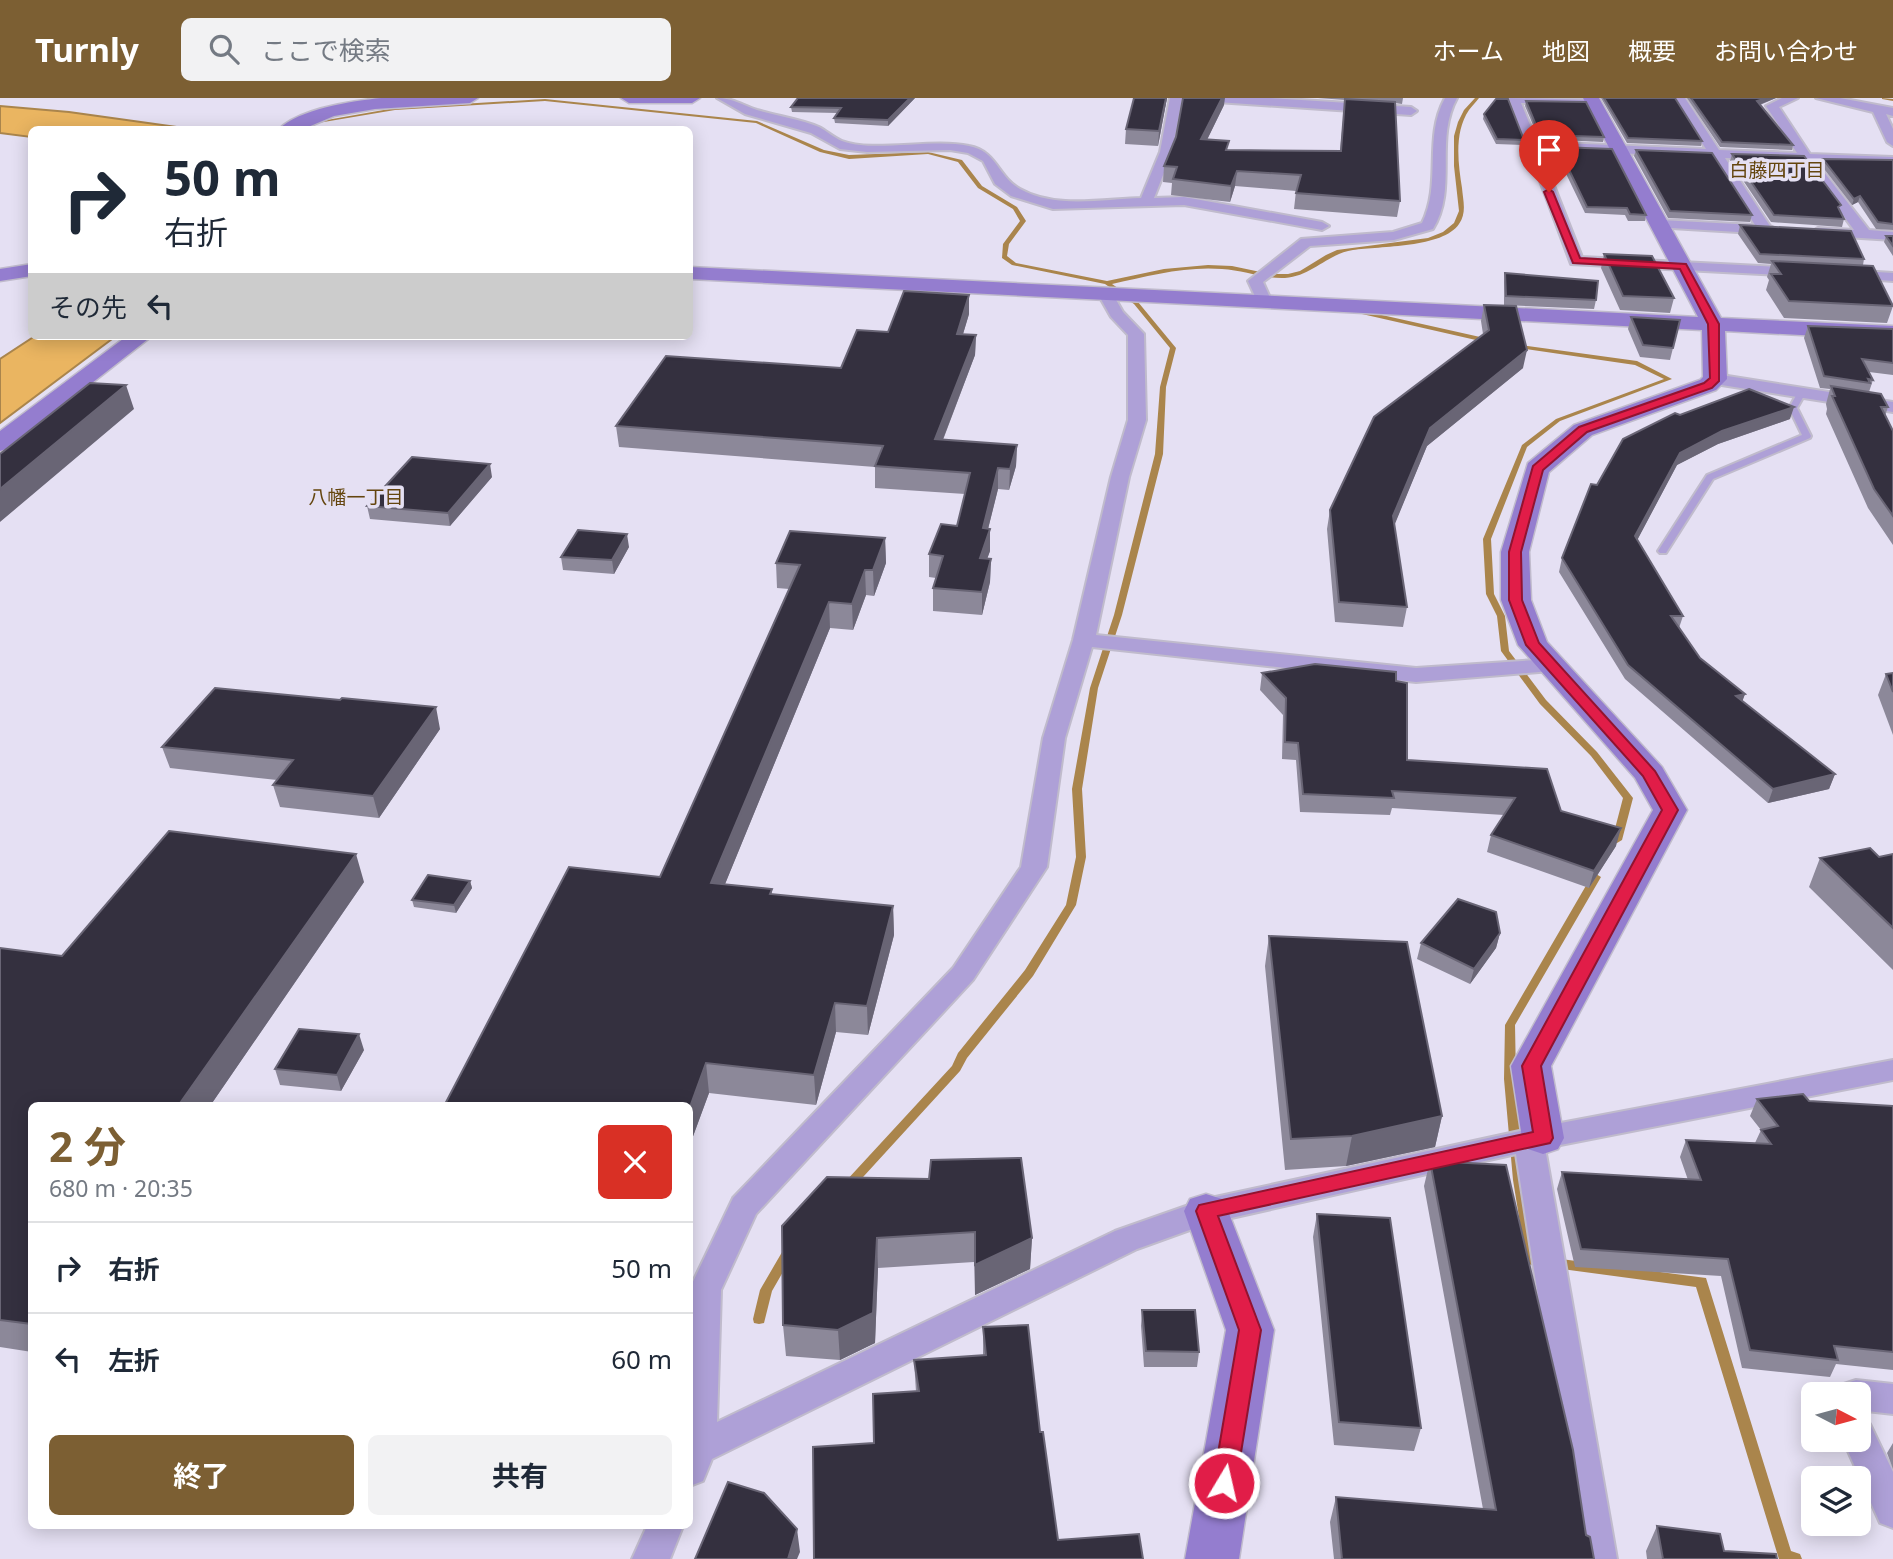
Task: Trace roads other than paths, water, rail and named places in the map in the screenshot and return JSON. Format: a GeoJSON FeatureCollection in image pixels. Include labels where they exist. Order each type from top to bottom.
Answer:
{"type":"FeatureCollection","features":[{"type":"Feature","properties":{"kind":"street"},"geometry":{"type":"LineString","coordinates":[[292,126],[340,109],[470,98]]}},
{"type":"Feature","properties":{"kind":"street"},"geometry":{"type":"LineString","coordinates":[[629,98],[692,98]]}},
{"type":"Feature","properties":{"kind":"street"},"geometry":{"type":"LineString","coordinates":[[723,98],[749,110],[814,130],[841,145],[867,148],[924,145],[972,150],[988,159],[1000,181],[1016,193],[1054,205],[1184,201],[1322,226]]}},
{"type":"Feature","properties":{"kind":"street"},"geometry":{"type":"LineString","coordinates":[[1146,202],[1166,152],[1177,98]]}},
{"type":"Feature","properties":{"kind":"street"},"geometry":{"type":"LineString","coordinates":[[1217,98],[1411,111]]}},
{"type":"Feature","properties":{"kind":"street"},"geometry":{"type":"LineString","coordinates":[[1264,302],[1255,281],[1266,269],[1307,242],[1394,236],[1429,226],[1437,208],[1440,191],[1437,154],[1444,114],[1451,98]]}},
{"type":"Feature","properties":{"kind":"street"},"geometry":{"type":"LineString","coordinates":[[1679,98],[1765,229]]}},
{"type":"Feature","properties":{"kind":"street"},"geometry":{"type":"LineString","coordinates":[[1792,98],[1772,106],[1806,157],[1865,235]]}},
{"type":"Feature","properties":{"kind":"street"},"geometry":{"type":"LineString","coordinates":[[1822,98],[1893,112]]}},
{"type":"Feature","properties":{"kind":"street"},"geometry":{"type":"LineString","coordinates":[[1715,379],[1713,324],[1683,266],[1620,149],[1591,99],[1514,99],[1576,261],[1683,266],[1893,277]]}},
{"type":"Feature","properties":{"kind":"street"},"geometry":{"type":"LineString","coordinates":[[1878,110],[1893,142]]}},
{"type":"Feature","properties":{"kind":"street"},"geometry":{"type":"LineString","coordinates":[[1531,146],[1893,160]]}},
{"type":"Feature","properties":{"kind":"street"},"geometry":{"type":"LineString","coordinates":[[1660,224],[1893,236]]}},
{"type":"Feature","properties":{"kind":"street"},"geometry":{"type":"LineString","coordinates":[[0,275],[28,271]]}},
{"type":"Feature","properties":{"kind":"street"},"geometry":{"type":"LineString","coordinates":[[693,273],[1893,332]]}},
{"type":"Feature","properties":{"kind":"street"},"geometry":{"type":"LineString","coordinates":[[694,1459],[705,1290],[744,1207],[963,974],[1034,867],[1054,738],[1084,640],[1120,477],[1138,420],[1136,334],[1116,314],[1106,294]]}},
{"type":"Feature","properties":{"kind":"street"},"geometry":{"type":"LineString","coordinates":[[0,443],[136,340]]}},
{"type":"Feature","properties":{"kind":"street"},"geometry":{"type":"LineString","coordinates":[[1715,379],[1893,407]]}},
{"type":"Feature","properties":{"kind":"street"},"geometry":{"type":"LineString","coordinates":[[1598,1559],[1536,1139],[1531,1066],[1670,810],[1650,774],[1533,645],[1516,600],[1515,552],[1537,469],[1583,430],[1678,398],[1708,385],[1715,379]]}},
{"type":"Feature","properties":{"kind":"street"},"geometry":{"type":"LineString","coordinates":[[1084,640],[1416,676],[1551,665]]}},
{"type":"Feature","properties":{"kind":"street"},"geometry":{"type":"LineString","coordinates":[[694,1459],[1126,1240],[1206,1211],[1536,1139],[1893,1070]]}},
{"type":"Feature","properties":{"kind":"street"},"geometry":{"type":"LineString","coordinates":[[1206,1211],[1250,1330],[1212,1559]]}},
{"type":"Feature","properties":{"kind":"street"},"geometry":{"type":"LineString","coordinates":[[1871,1397],[1893,1399]]}},
{"type":"Feature","properties":{"kind":"street"},"geometry":{"type":"LineString","coordinates":[[1866,1452],[1893,1511]]}},
{"type":"Feature","properties":{"kind":"street"},"geometry":{"type":"LineString","coordinates":[[651,1559],[664,1529]]}},
{"type":"Feature","properties":{"kind":"lane"},"geometry":{"type":"LineString","coordinates":[[1663,551],[1710,477],[1807,436],[1793,408],[1801,394]]}},
{"type":"Feature","properties":{"kind":"waterway"},"geometry":{"type":"LineString","coordinates":[[1107,283],[1164,271],[1208,266],[1288,276],[1302,272],[1339,251],[1410,243],[1445,233],[1457,224],[1462,211],[1456,166],[1457,136],[1460,122],[1477,98]]}},
{"type":"Feature","properties":{"kind":"waterway"},"geometry":{"type":"LineString","coordinates":[[1884,98],[1893,100]]}},
{"type":"Feature","properties":{"kind":"waterway"},"geometry":{"type":"LineString","coordinates":[[306,124],[395,109],[545,100],[757,122],[822,151],[849,157],[928,153],[960,161],[980,187],[1015,208],[1023,221],[1006,244],[1004,257],[1014,264],[1107,283]]}},
{"type":"Feature","properties":{"kind":"waterway"},"geometry":{"type":"LineString","coordinates":[[849,1185],[956,1068],[962,1056],[1029,973],[1071,905],[1081,857],[1077,789],[1094,688],[1118,615],[1159,454],[1163,387],[1173,348],[1136,303],[1107,283]]}},
{"type":"Feature","properties":{"kind":"waterway"},"geometry":{"type":"LineString","coordinates":[[1364,313],[1489,341]]}},
{"type":"Feature","properties":{"kind":"waterway"},"geometry":{"type":"LineString","coordinates":[[1514,346],[1637,363],[1669,379],[1558,420],[1524,446],[1487,539],[1490,594],[1501,616],[1505,651],[1543,702],[1594,754],[1628,798],[1617,840]]}},
{"type":"Feature","properties":{"kind":"waterway"},"geometry":{"type":"LineString","coordinates":[[1596,877],[1510,1025],[1510,1079],[1519,1180],[1532,1260],[1701,1282],[1785,1556],[1795,1559]]}},
{"type":"Feature","properties":{"kind":"waterway"},"geometry":{"type":"LineString","coordinates":[[759,1319],[766,1290],[789,1251]]}},
{"type":"Feature","properties":{"kind":"district","name":"白藤四丁目"},"geometry":{"type":"Point","coordinates":[1777,170]}},
{"type":"Feature","properties":{"kind":"district","name":"八幡一丁目"},"geometry":{"type":"Point","coordinates":[356,497]}}]}
